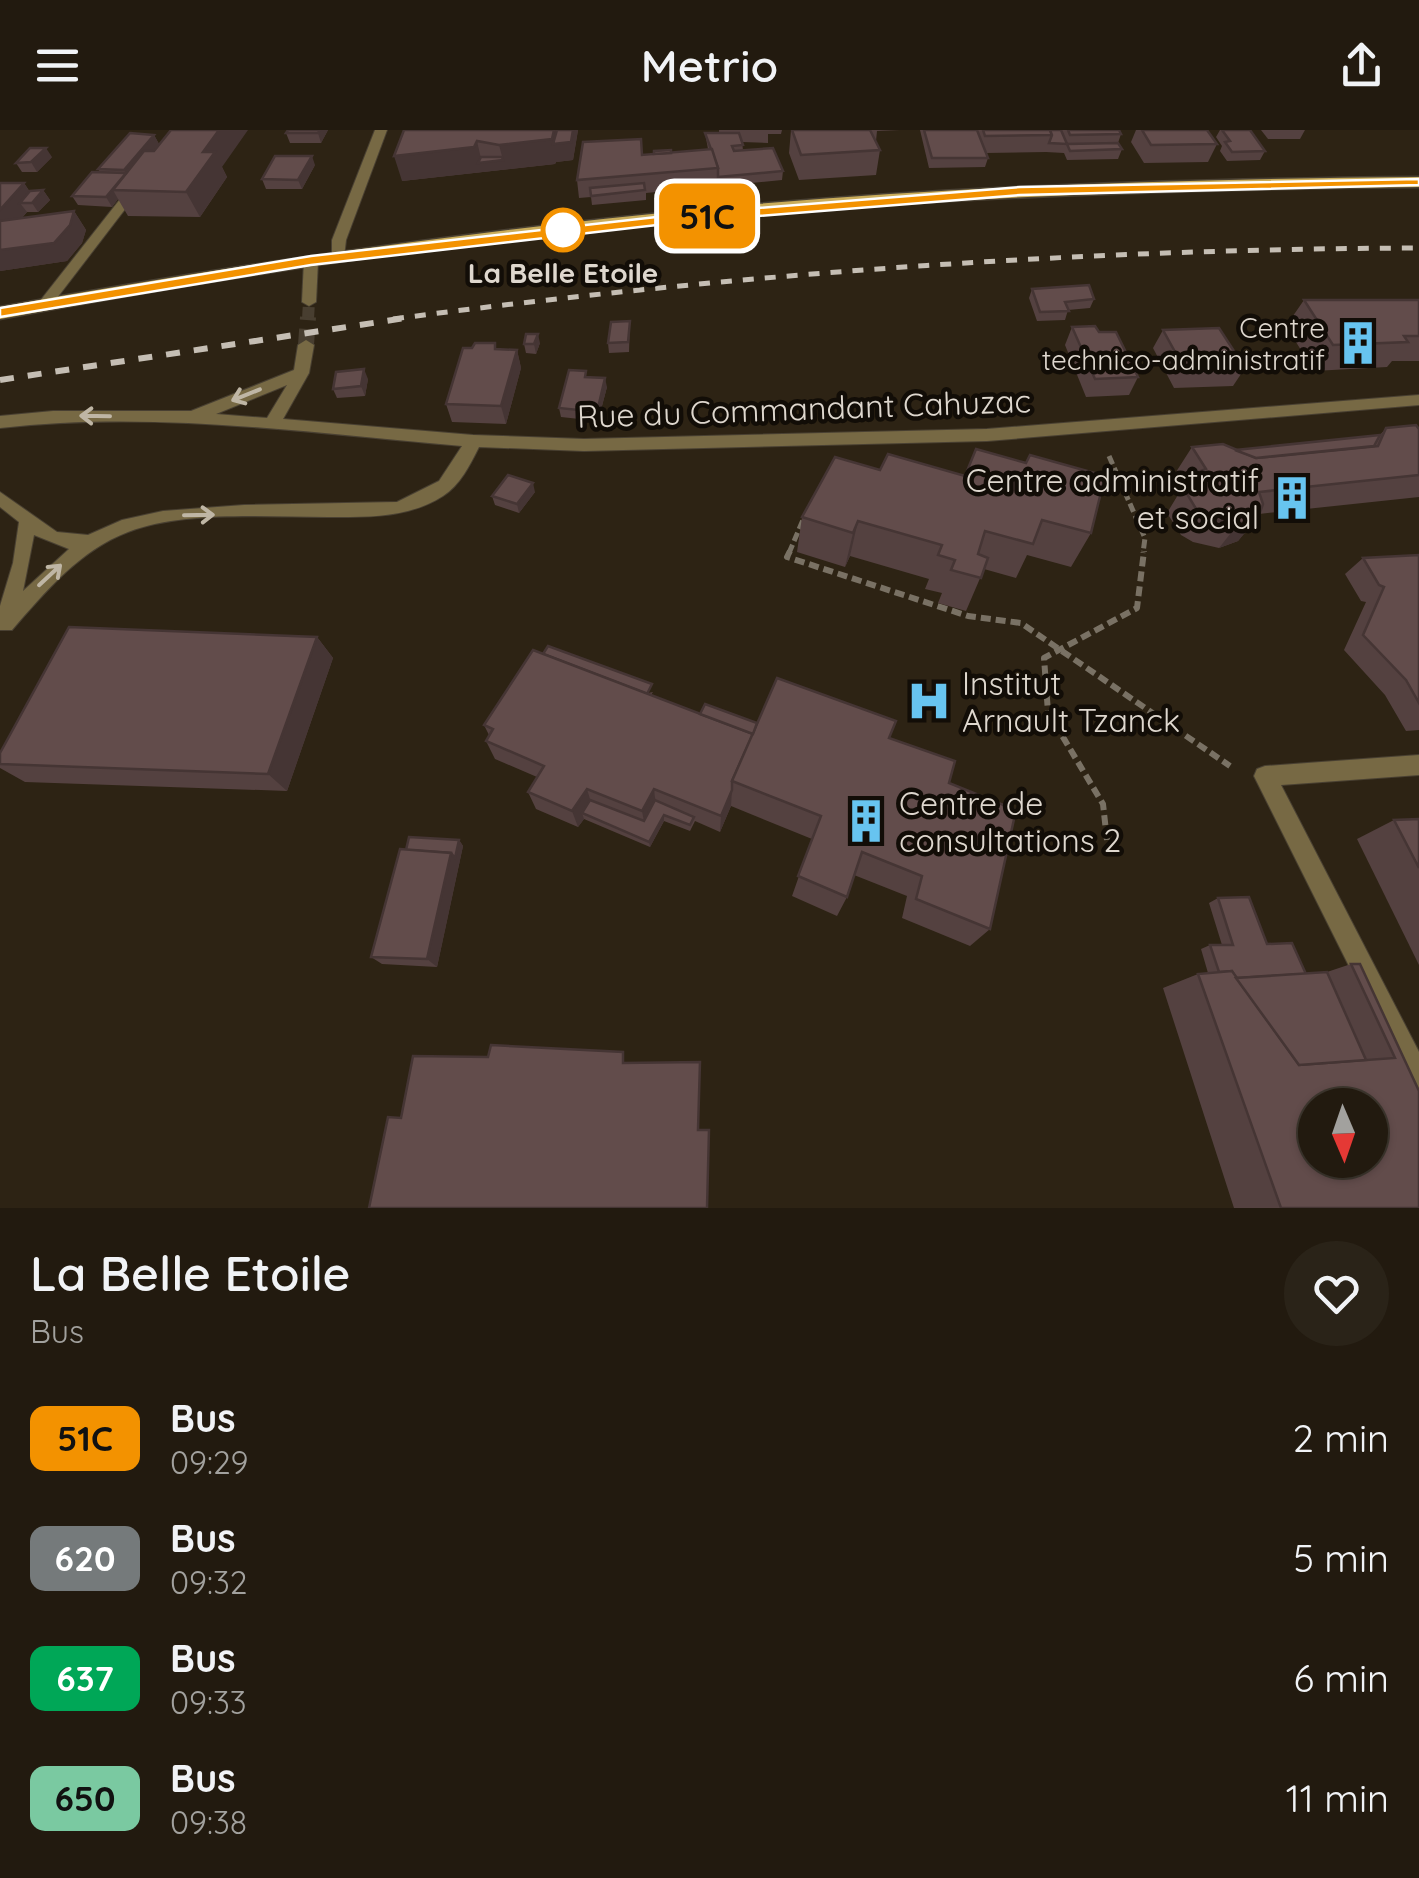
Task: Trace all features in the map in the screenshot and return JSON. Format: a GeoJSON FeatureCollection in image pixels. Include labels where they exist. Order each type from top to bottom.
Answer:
{"type":"FeatureCollection","features":[{"type":"Feature","properties":{"kind":"main road"},"geometry":{"type":"LineString","coordinates":[[0,312],[311,260],[542,232],[896,199],[1110,188],[1419,182]]}},
{"type":"Feature","properties":{"kind":"street"},"geometry":{"type":"LineString","coordinates":[[337,257],[339,240],[380,130]]}},
{"type":"Feature","properties":{"kind":"street"},"geometry":{"type":"LineString","coordinates":[[45,304],[145,176]]}},
{"type":"Feature","properties":{"kind":"street"},"geometry":{"type":"LineString","coordinates":[[309,302],[311,260]]}},
{"type":"Feature","properties":{"kind":"street"},"geometry":{"type":"LineString","coordinates":[[272,424],[300,373],[306,344]]}},
{"type":"Feature","properties":{"kind":"street"},"geometry":{"type":"LineString","coordinates":[[190,417],[300,373]]}},
{"type":"Feature","properties":{"kind":"street","name":"Rue du Commandant Cahuzac"},"geometry":{"type":"LineString","coordinates":[[0,422],[52,416],[190,417],[473,441],[584,445],[987,435],[1419,400]]}},
{"type":"Feature","properties":{"kind":"street"},"geometry":{"type":"LineString","coordinates":[[0,498],[16,507],[27,523],[54,540],[98,538],[176,515],[398,508],[427,499],[450,485],[473,441]]}},
{"type":"Feature","properties":{"kind":"street"},"geometry":{"type":"LineString","coordinates":[[2,624],[22,562],[27,523]]}},
{"type":"Feature","properties":{"kind":"street"},"geometry":{"type":"LineString","coordinates":[[2,624],[59,566],[98,538]]}},
{"type":"Feature","properties":{"kind":"street"},"geometry":{"type":"LineString","coordinates":[[1419,765],[1265,776],[1419,1079]]}},
{"type":"Feature","properties":{"kind":"path"},"geometry":{"type":"LineString","coordinates":[[1096,427],[1146,538],[1137,608],[1044,658],[1048,712],[1103,804],[1107,840]]}},
{"type":"Feature","properties":{"kind":"path"},"geometry":{"type":"LineString","coordinates":[[807,512],[787,557],[968,616],[1021,623],[1223,764],[1265,776]]}},
{"type":"Feature","properties":{"kind":"building"},"geometry":{"type":"Polygon","coordinates":[[[171,130],[219,130],[203,152],[215,152],[186,192],[113,190],[144,151],[154,151],[171,130]]]}},
{"type":"Feature","properties":{"kind":"building"},"geometry":{"type":"Polygon","coordinates":[[[288,130],[320,130],[286,133],[288,130]]]}},
{"type":"Feature","properties":{"kind":"building"},"geometry":{"type":"Polygon","coordinates":[[[404,130],[554,130],[552,139],[499,145],[477,141],[474,147],[394,156],[404,130]]]}},
{"type":"Feature","properties":{"kind":"building"},"geometry":{"type":"Polygon","coordinates":[[[557,130],[573,130],[571,142],[553,144],[557,130]]]}},
{"type":"Feature","properties":{"kind":"building"},"geometry":{"type":"Polygon","coordinates":[[[792,130],[870,130],[880,150],[801,155],[792,130]]]}},
{"type":"Feature","properties":{"kind":"building"},"geometry":{"type":"Polygon","coordinates":[[[924,130],[977,130],[988,158],[932,158],[924,130]]]}},
{"type":"Feature","properties":{"kind":"building"},"geometry":{"type":"Polygon","coordinates":[[[983,130],[1050,130],[1052,135],[985,136],[983,130]]]}},
{"type":"Feature","properties":{"kind":"building"},"geometry":{"type":"Polygon","coordinates":[[[1050,130],[1061,130],[1067,144],[1049,143],[1050,130]]]}},
{"type":"Feature","properties":{"kind":"building"},"geometry":{"type":"Polygon","coordinates":[[[1068,130],[1119,130],[1121,134],[1070,135],[1068,130]]]}},
{"type":"Feature","properties":{"kind":"building"},"geometry":{"type":"Polygon","coordinates":[[[1142,130],[1207,130],[1217,144],[1151,145],[1142,130]]]}},
{"type":"Feature","properties":{"kind":"building"},"geometry":{"type":"Polygon","coordinates":[[[1222,130],[1250,130],[1265,151],[1232,152],[1222,130]]]}},
{"type":"Feature","properties":{"kind":"building"},"geometry":{"type":"Polygon","coordinates":[[[130,133],[154,135],[124,170],[98,169],[130,133]]]}},
{"type":"Feature","properties":{"kind":"building"},"geometry":{"type":"Polygon","coordinates":[[[705,133],[739,133],[743,145],[732,146],[734,151],[773,148],[783,171],[718,177],[705,133]]]}},
{"type":"Feature","properties":{"kind":"building"},"geometry":{"type":"Polygon","coordinates":[[[641,139],[642,155],[712,149],[718,168],[577,180],[583,142],[641,139]]]}},
{"type":"Feature","properties":{"kind":"building"},"geometry":{"type":"Polygon","coordinates":[[[1118,143],[1122,149],[1070,151],[1067,144],[1118,143]]]}},
{"type":"Feature","properties":{"kind":"building"},"geometry":{"type":"Polygon","coordinates":[[[30,148],[46,148],[31,162],[16,163],[30,148]]]}},
{"type":"Feature","properties":{"kind":"building"},"geometry":{"type":"Polygon","coordinates":[[[275,156],[312,156],[298,180],[262,179],[275,156]]]}},
{"type":"Feature","properties":{"kind":"building"},"geometry":{"type":"Polygon","coordinates":[[[481,157],[502,157],[503,160],[478,163],[481,157]]]}},
{"type":"Feature","properties":{"kind":"building"},"geometry":{"type":"Polygon","coordinates":[[[92,172],[126,173],[106,197],[72,196],[92,172]]]}},
{"type":"Feature","properties":{"kind":"building"},"geometry":{"type":"Polygon","coordinates":[[[0,183],[24,183],[0,210],[0,183]]]}},
{"type":"Feature","properties":{"kind":"building"},"geometry":{"type":"Polygon","coordinates":[[[644,183],[645,190],[591,196],[590,188],[644,183]]]}},
{"type":"Feature","properties":{"kind":"building"},"geometry":{"type":"Polygon","coordinates":[[[43,190],[32,203],[20,203],[30,191],[43,190]]]}},
{"type":"Feature","properties":{"kind":"building"},"geometry":{"type":"Polygon","coordinates":[[[74,211],[70,225],[54,243],[0,250],[0,221],[74,211]]]}},
{"type":"Feature","properties":{"kind":"building"},"geometry":{"type":"Polygon","coordinates":[[[1089,285],[1094,299],[1065,302],[1069,311],[1040,312],[1032,289],[1089,285]]]}},
{"type":"Feature","properties":{"kind":"building"},"geometry":{"type":"Polygon","coordinates":[[[1304,300],[1419,300],[1419,336],[1404,336],[1408,342],[1333,345],[1304,300]]]}},
{"type":"Feature","properties":{"kind":"building"},"geometry":{"type":"Polygon","coordinates":[[[630,321],[628,342],[608,343],[611,322],[630,321]]]}},
{"type":"Feature","properties":{"kind":"building"},"geometry":{"type":"Polygon","coordinates":[[[1095,326],[1099,332],[1116,332],[1138,377],[1095,379],[1072,327],[1095,326]]]}},
{"type":"Feature","properties":{"kind":"building"},"geometry":{"type":"Polygon","coordinates":[[[1219,328],[1245,368],[1185,370],[1163,330],[1219,328]]]}},
{"type":"Feature","properties":{"kind":"building"},"geometry":{"type":"Polygon","coordinates":[[[526,334],[538,334],[534,344],[524,344],[526,334]]]}},
{"type":"Feature","properties":{"kind":"building"},"geometry":{"type":"Polygon","coordinates":[[[475,343],[495,343],[495,349],[517,350],[501,406],[446,404],[463,348],[472,348],[475,343]]]}},
{"type":"Feature","properties":{"kind":"building"},"geometry":{"type":"Polygon","coordinates":[[[364,369],[361,386],[333,389],[336,372],[364,369]]]}},
{"type":"Feature","properties":{"kind":"building"},"geometry":{"type":"Polygon","coordinates":[[[569,370],[586,371],[585,377],[605,378],[597,412],[559,408],[569,370]]]}},
{"type":"Feature","properties":{"kind":"building"},"geometry":{"type":"Polygon","coordinates":[[[1416,425],[1419,475],[1259,492],[1263,504],[1258,518],[1238,524],[1198,512],[1184,489],[1191,475],[1206,469],[1192,447],[1223,444],[1256,458],[1378,446],[1386,428],[1416,425]]]}},
{"type":"Feature","properties":{"kind":"building"},"geometry":{"type":"Polygon","coordinates":[[[1380,435],[1374,446],[1256,458],[1235,450],[1380,435]]]}},
{"type":"Feature","properties":{"kind":"building"},"geometry":{"type":"Polygon","coordinates":[[[976,449],[1026,463],[1030,455],[1105,476],[1091,533],[1042,520],[1033,544],[985,531],[978,554],[988,558],[981,578],[951,570],[955,560],[938,555],[942,545],[858,521],[853,533],[802,517],[835,457],[880,470],[888,454],[965,476],[976,449]]]}},
{"type":"Feature","properties":{"kind":"building"},"geometry":{"type":"Polygon","coordinates":[[[508,475],[533,483],[517,504],[492,496],[508,475]]]}},
{"type":"Feature","properties":{"kind":"building"},"geometry":{"type":"Polygon","coordinates":[[[1419,555],[1419,703],[1406,680],[1363,635],[1384,587],[1363,558],[1419,555]]]}},
{"type":"Feature","properties":{"kind":"building"},"geometry":{"type":"Polygon","coordinates":[[[69,627],[317,637],[268,774],[0,764],[0,753],[69,627]]]}},
{"type":"Feature","properties":{"kind":"building"},"geometry":{"type":"Polygon","coordinates":[[[548,646],[652,684],[647,694],[543,654],[548,646]]]}},
{"type":"Feature","properties":{"kind":"building"},"geometry":{"type":"Polygon","coordinates":[[[533,650],[753,734],[721,816],[654,789],[642,811],[587,789],[572,811],[528,792],[544,766],[486,741],[493,729],[484,725],[533,650]]]}},
{"type":"Feature","properties":{"kind":"building","name":"Centre de consultations 2"},"geometry":{"type":"Polygon","coordinates":[[[777,678],[896,721],[889,738],[955,761],[949,783],[1016,810],[990,929],[916,899],[922,876],[862,852],[847,897],[798,876],[821,816],[732,781],[777,678]]]}},
{"type":"Feature","properties":{"kind":"building"},"geometry":{"type":"Polygon","coordinates":[[[705,704],[757,723],[753,734],[700,714],[705,704]]]}},
{"type":"Feature","properties":{"kind":"building"},"geometry":{"type":"Polygon","coordinates":[[[590,800],[644,821],[655,800],[694,817],[690,825],[664,815],[649,842],[582,813],[590,800]]]}},
{"type":"Feature","properties":{"kind":"building"},"geometry":{"type":"Polygon","coordinates":[[[1419,819],[1419,868],[1394,820],[1419,819]]]}},
{"type":"Feature","properties":{"kind":"building"},"geometry":{"type":"Polygon","coordinates":[[[409,837],[459,840],[455,858],[451,853],[406,850],[409,837]]]}},
{"type":"Feature","properties":{"kind":"building"},"geometry":{"type":"Polygon","coordinates":[[[400,849],[451,853],[427,959],[371,957],[400,849]]]}},
{"type":"Feature","properties":{"kind":"building"},"geometry":{"type":"Polygon","coordinates":[[[1249,897],[1267,944],[1292,943],[1306,974],[1236,978],[1232,971],[1219,972],[1210,945],[1233,945],[1218,898],[1249,897]]]}},
{"type":"Feature","properties":{"kind":"building"},"geometry":{"type":"Polygon","coordinates":[[[1351,964],[1360,964],[1419,1091],[1419,1208],[1281,1208],[1198,974],[1232,971],[1299,1065],[1395,1058],[1351,964]]]}},
{"type":"Feature","properties":{"kind":"building"},"geometry":{"type":"Polygon","coordinates":[[[1327,972],[1366,1060],[1299,1065],[1236,978],[1327,972]]]}},
{"type":"Feature","properties":{"kind":"building"},"geometry":{"type":"Polygon","coordinates":[[[491,1045],[623,1052],[623,1063],[700,1062],[698,1130],[709,1130],[707,1208],[369,1208],[388,1117],[401,1118],[413,1056],[488,1057],[491,1045]]]}},
{"type":"Feature","properties":{"kind":"tunnel"},"geometry":{"type":"LineString","coordinates":[[308,319],[309,302]]}},
{"type":"Feature","properties":{"kind":"tunnel"},"geometry":{"type":"LineString","coordinates":[[306,345],[308,317]]}},
{"type":"Feature","properties":{"kind":"railway"},"geometry":{"type":"LineString","coordinates":[[393,319],[649,289],[905,267],[1162,253],[1419,248]]}},
{"type":"Feature","properties":{"kind":"railway"},"geometry":{"type":"LineString","coordinates":[[0,380],[412,317]]}},
{"type":"Feature","properties":{"kind":"bus line","name":"51C"},"geometry":{"type":"LineString","coordinates":[[0,313],[311,260],[683,218],[1020,191],[1419,182]]}},
{"type":"Feature","properties":{"kind":"place","name":"La Belle Etoile"},"geometry":{"type":"Point","coordinates":[563,230]}},
{"type":"Feature","properties":{"kind":"place","name":"Centre technico-administratif"},"geometry":{"type":"Point","coordinates":[1358,343]}},
{"type":"Feature","properties":{"kind":"place","name":"Centre administratif et social"},"geometry":{"type":"Point","coordinates":[1292,498]}},
{"type":"Feature","properties":{"kind":"place","name":"Institut Arnault Tzanck"},"geometry":{"type":"Point","coordinates":[929,701]}},
{"type":"Feature","properties":{"kind":"place","name":"Centre de consultations 2"},"geometry":{"type":"Point","coordinates":[866,821]}}]}
